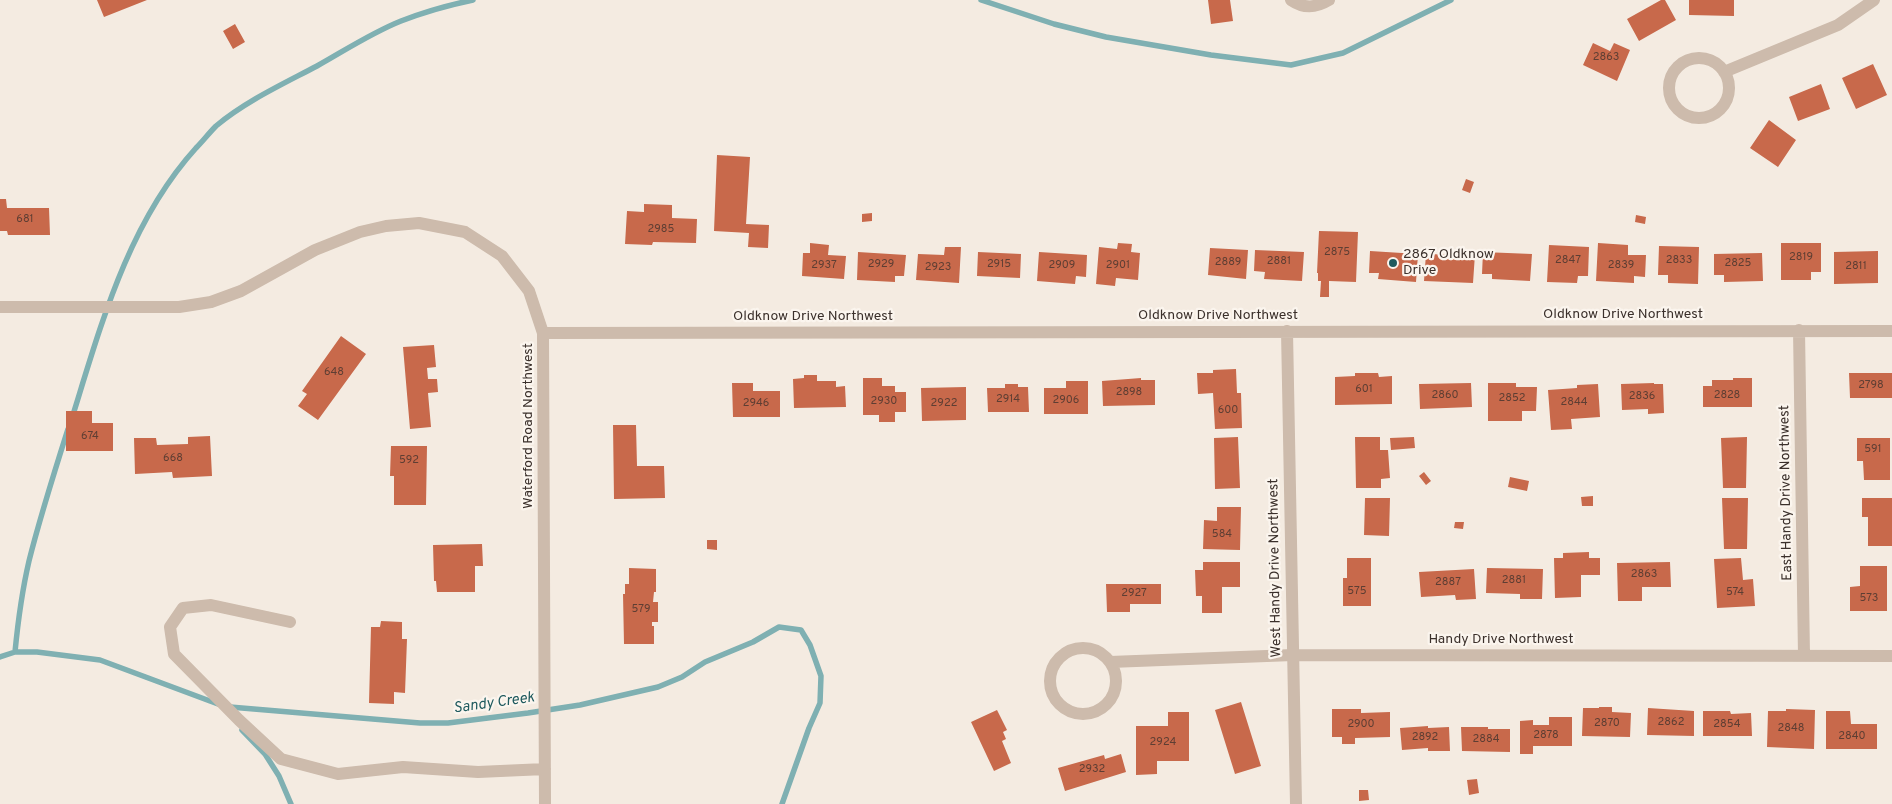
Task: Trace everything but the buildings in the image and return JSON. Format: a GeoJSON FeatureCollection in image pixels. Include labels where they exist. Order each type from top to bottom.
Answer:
{"type":"FeatureCollection","features":[{"type":"Feature","properties":{"kind":"street"},"geometry":{"type":"LineString","coordinates":[[1291,0],[1302,6],[1312,7],[1329,0]]}},
{"type":"Feature","properties":{"kind":"street"},"geometry":{"type":"LineString","coordinates":[[1724,72],[1838,25],[1874,0]]}},
{"type":"Feature","properties":{"kind":"street"},"geometry":{"type":"LineString","coordinates":[[1708,59],[1717,64],[1724,72],[1728,80],[1729,90],[1727,99],[1722,108],[1714,114],[1706,118],[1687,116],[1672,103],[1668,93],[1668,83],[1672,73],[1679,65],[1688,60],[1708,59]]}},
{"type":"Feature","properties":{"kind":"street","name":"Waterford Road Northwest"},"geometry":{"type":"LineString","coordinates":[[0,306],[179,308],[211,302],[241,291],[315,250],[360,232],[386,226],[419,223],[464,232],[502,256],[530,291],[543,333],[545,804]]}},
{"type":"Feature","properties":{"kind":"street","name":"East Handy Drive Northwest"},"geometry":{"type":"LineString","coordinates":[[1799,330],[1804,656]]}},
{"type":"Feature","properties":{"kind":"street","name":"West Handy Drive Northwest"},"geometry":{"type":"LineString","coordinates":[[1287,331],[1296,804]]}},
{"type":"Feature","properties":{"kind":"street","name":"Oldknow Drive Northwest"},"geometry":{"type":"LineString","coordinates":[[543,333],[1892,331]]}},
{"type":"Feature","properties":{"kind":"street"},"geometry":{"type":"LineString","coordinates":[[290,622],[210,605],[183,608],[170,627],[174,654],[281,760],[338,774],[403,766],[478,772],[545,769]]}},
{"type":"Feature","properties":{"kind":"street"},"geometry":{"type":"LineString","coordinates":[[1092,649],[1102,654],[1110,662],[1116,682],[1114,692],[1108,702],[1100,709],[1080,714],[1070,711],[1054,697],[1050,687],[1052,670],[1060,656],[1070,650],[1092,649]]}},
{"type":"Feature","properties":{"kind":"street","name":"Handy Drive Northwest"},"geometry":{"type":"LineString","coordinates":[[1110,662],[1293,655],[1892,656]]}},
{"type":"Feature","properties":{"kind":"waterway"},"geometry":{"type":"LineString","coordinates":[[72,418],[106,311],[119,276],[135,242],[152,209],[172,177],[213,129],[252,101],[379,31],[401,21],[446,6],[473,0]]}},
{"type":"Feature","properties":{"kind":"waterway"},"geometry":{"type":"LineString","coordinates":[[981,0],[1054,24],[1106,37],[1211,55],[1291,65],[1343,53],[1451,0]]}},
{"type":"Feature","properties":{"kind":"waterway"},"geometry":{"type":"LineString","coordinates":[[15,652],[20,606],[29,561],[68,429]]}},
{"type":"Feature","properties":{"kind":"waterway","name":"Sandy Creek"},"geometry":{"type":"LineString","coordinates":[[230,707],[420,723],[448,723],[528,713],[580,705],[658,687],[682,677],[705,662],[753,642],[779,627],[801,630],[810,645],[821,676],[820,703],[782,804]]}},
{"type":"Feature","properties":{"kind":"waterway","name":"Sandy Creek"},"geometry":{"type":"LineString","coordinates":[[0,657],[15,652],[37,652],[100,660],[218,704]]}},
{"type":"Feature","properties":{"kind":"waterway"},"geometry":{"type":"LineString","coordinates":[[242,730],[265,754],[279,776],[291,804]]}},
{"type":"Feature","properties":{"kind":"place","name":"2867 Oldknow Drive"},"geometry":{"type":"Point","coordinates":[1393,263]}}]}
